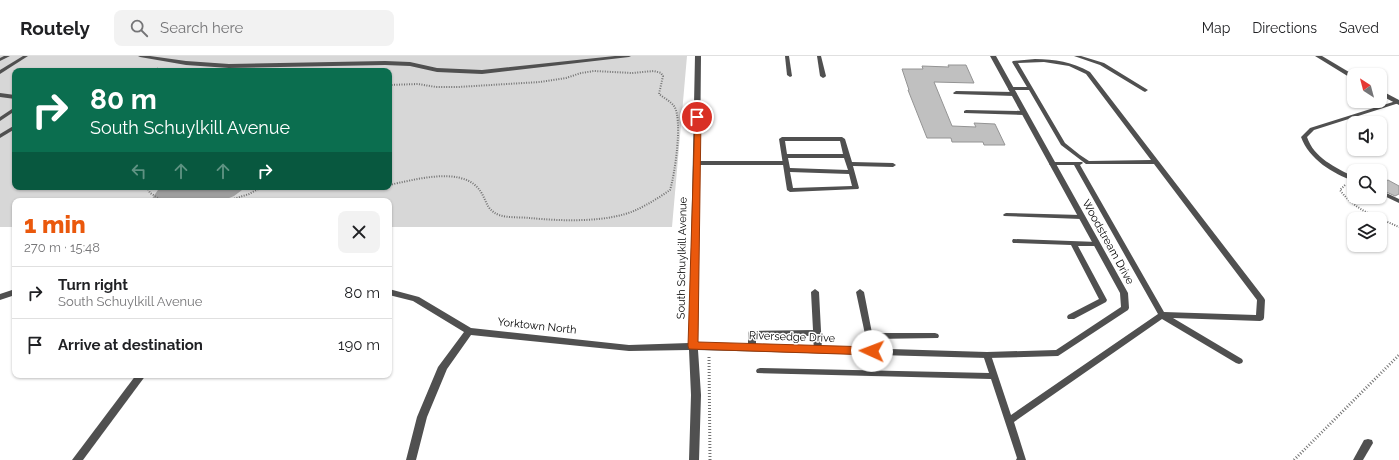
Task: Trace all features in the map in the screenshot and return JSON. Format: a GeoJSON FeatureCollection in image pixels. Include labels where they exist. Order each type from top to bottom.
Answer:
{"type":"FeatureCollection","features":[{"type":"Feature","properties":{"kind":"street","name":"South Schuylkill Avenue"},"geometry":{"type":"LineString","coordinates":[[694,460],[696,396],[693,346],[698,56]]}},
{"type":"Feature","properties":{"kind":"street","name":"Woodstream Drive"},"geometry":{"type":"LineString","coordinates":[[987,355],[1058,353],[1125,308],[1124,293],[993,56]]}},
{"type":"Feature","properties":{"kind":"street"},"geometry":{"type":"LineString","coordinates":[[1318,56],[1347,74]]}},
{"type":"Feature","properties":{"kind":"street"},"geometry":{"type":"LineString","coordinates":[[1387,96],[1399,103]]}},
{"type":"Feature","properties":{"kind":"street"},"geometry":{"type":"LineString","coordinates":[[696,162],[786,163]]}},
{"type":"Feature","properties":{"kind":"street"},"geometry":{"type":"LineString","coordinates":[[0,297],[12,293]]}},
{"type":"Feature","properties":{"kind":"street","name":"Yorktown North"},"geometry":{"type":"LineString","coordinates":[[392,293],[416,299],[469,331],[629,348],[693,346]]}},
{"type":"Feature","properties":{"kind":"street"},"geometry":{"type":"LineString","coordinates":[[411,460],[422,417],[443,367],[469,331]]}},
{"type":"Feature","properties":{"kind":"street","name":"Riversedge Drive"},"geometry":{"type":"LineString","coordinates":[[693,346],[987,355]]}},
{"type":"Feature","properties":{"kind":"street"},"geometry":{"type":"LineString","coordinates":[[77,460],[139,378]]}},
{"type":"Feature","properties":{"kind":"street"},"geometry":{"type":"LineString","coordinates":[[1358,460],[1368,442]]}},
{"type":"Feature","properties":{"kind":"lane"},"geometry":{"type":"LineString","coordinates":[[0,60],[8,56]]}},
{"type":"Feature","properties":{"kind":"lane"},"geometry":{"type":"LineString","coordinates":[[0,72],[26,56]]}},
{"type":"Feature","properties":{"kind":"lane"},"geometry":{"type":"LineString","coordinates":[[140,56],[186,63],[229,66],[385,63],[410,64],[437,70],[482,72],[629,56]]}},
{"type":"Feature","properties":{"kind":"lane"},"geometry":{"type":"LineString","coordinates":[[787,56],[790,75]]}},
{"type":"Feature","properties":{"kind":"lane"},"geometry":{"type":"LineString","coordinates":[[819,56],[823,76]]}},
{"type":"Feature","properties":{"kind":"lane"},"geometry":{"type":"LineString","coordinates":[[1076,56],[1102,64],[1146,90]]}},
{"type":"Feature","properties":{"kind":"lane"},"geometry":{"type":"LineString","coordinates":[[1009,421],[1162,315],[1260,318],[1261,300],[1088,74],[1076,66],[1043,59],[1015,62],[1063,144],[1088,162]]}},
{"type":"Feature","properties":{"kind":"lane"},"geometry":{"type":"LineString","coordinates":[[956,93],[1013,92],[1031,88]]}},
{"type":"Feature","properties":{"kind":"lane"},"geometry":{"type":"LineString","coordinates":[[0,95],[12,97]]}},
{"type":"Feature","properties":{"kind":"lane"},"geometry":{"type":"LineString","coordinates":[[0,101],[7,96]]}},
{"type":"Feature","properties":{"kind":"lane"},"geometry":{"type":"LineString","coordinates":[[1347,175],[1318,157],[1306,143],[1304,137],[1312,129],[1399,103]]}},
{"type":"Feature","properties":{"kind":"lane"},"geometry":{"type":"LineString","coordinates":[[0,119],[12,111]]}},
{"type":"Feature","properties":{"kind":"lane"},"geometry":{"type":"LineString","coordinates":[[966,112],[1024,113]]}},
{"type":"Feature","properties":{"kind":"lane"},"geometry":{"type":"LineString","coordinates":[[0,136],[12,129]]}},
{"type":"Feature","properties":{"kind":"lane"},"geometry":{"type":"LineString","coordinates":[[782,139],[842,139],[856,188],[790,190],[786,163],[782,139]]}},
{"type":"Feature","properties":{"kind":"lane"},"geometry":{"type":"LineString","coordinates":[[786,163],[847,156]]}},
{"type":"Feature","properties":{"kind":"lane"},"geometry":{"type":"LineString","coordinates":[[1052,164],[1088,162],[1156,162]]}},
{"type":"Feature","properties":{"kind":"lane"},"geometry":{"type":"LineString","coordinates":[[786,163],[851,172]]}},
{"type":"Feature","properties":{"kind":"lane"},"geometry":{"type":"LineString","coordinates":[[1076,163],[1162,315],[1239,361]]}},
{"type":"Feature","properties":{"kind":"lane"},"geometry":{"type":"LineString","coordinates":[[849,164],[893,165]]}},
{"type":"Feature","properties":{"kind":"lane"},"geometry":{"type":"LineString","coordinates":[[1387,195],[1399,201]]}},
{"type":"Feature","properties":{"kind":"lane"},"geometry":{"type":"LineString","coordinates":[[1006,215],[1081,217]]}},
{"type":"Feature","properties":{"kind":"lane"},"geometry":{"type":"LineString","coordinates":[[1016,241],[1096,244]]}},
{"type":"Feature","properties":{"kind":"lane"},"geometry":{"type":"LineString","coordinates":[[1071,317],[1103,300],[1073,243]]}},
{"type":"Feature","properties":{"kind":"lane"},"geometry":{"type":"LineString","coordinates":[[815,292],[818,350]]}},
{"type":"Feature","properties":{"kind":"lane"},"geometry":{"type":"LineString","coordinates":[[860,292],[872,351]]}},
{"type":"Feature","properties":{"kind":"lane"},"geometry":{"type":"LineString","coordinates":[[752,348],[752,333],[817,333]]}},
{"type":"Feature","properties":{"kind":"lane"},"geometry":{"type":"LineString","coordinates":[[869,336],[935,336]]}},
{"type":"Feature","properties":{"kind":"lane"},"geometry":{"type":"LineString","coordinates":[[987,355],[1022,459],[1021,460]]}},
{"type":"Feature","properties":{"kind":"lane"},"geometry":{"type":"LineString","coordinates":[[760,371],[994,376]]}},
{"type":"Feature","properties":{"kind":"path"},"geometry":{"type":"LineString","coordinates":[[392,85],[418,84],[436,87],[458,87],[540,82],[566,78],[581,73],[594,71],[632,73],[654,72],[661,73],[663,76],[659,94],[674,106],[678,115],[672,183],[670,190],[636,210],[611,218],[549,220],[500,215],[489,208],[478,188],[468,180],[451,177],[431,178],[392,184]]}},
{"type":"Feature","properties":{"kind":"path"},"geometry":{"type":"LineString","coordinates":[[1347,183],[1340,190],[1347,200]]}},
{"type":"Feature","properties":{"kind":"path"},"geometry":{"type":"LineString","coordinates":[[149,190],[159,198]]}},
{"type":"Feature","properties":{"kind":"path"},"geometry":{"type":"LineString","coordinates":[[236,198],[256,190]]}},
{"type":"Feature","properties":{"kind":"path"},"geometry":{"type":"LineString","coordinates":[[1353,204],[1366,212],[1399,227]]}},
{"type":"Feature","properties":{"kind":"path"},"geometry":{"type":"LineString","coordinates":[[708,346],[710,460]]}},
{"type":"Feature","properties":{"kind":"path"},"geometry":{"type":"LineString","coordinates":[[1294,460],[1399,355]]}},
{"type":"Feature","properties":{"kind":"shaded area"},"geometry":{"type":"Polygon","coordinates":[[[0,56],[687,56],[672,227],[392,227],[392,198],[12,198],[12,227],[0,227],[0,56]]]}},
{"type":"Feature","properties":{"kind":"shaded area"},"geometry":{"type":"Polygon","coordinates":[[[158,190],[242,190],[229,198],[152,198],[158,190]]]}},
{"type":"Feature","properties":{"kind":"building"},"geometry":{"type":"Polygon","coordinates":[[[948,65],[966,65],[974,83],[934,82],[952,126],[976,127],[974,123],[995,124],[1005,145],[984,145],[983,142],[952,142],[951,138],[927,138],[908,90],[902,69],[923,69],[922,66],[949,67],[948,65]]]}},
{"type":"Feature","properties":{"kind":"building"},"geometry":{"type":"Polygon","coordinates":[[[1387,180],[1399,186],[1399,194],[1395,196],[1387,192],[1387,180]]]}},
{"type":"Feature","properties":{"kind":"route"},"geometry":{"type":"LineString","coordinates":[[697,117],[693,346],[872,351]]}}]}
